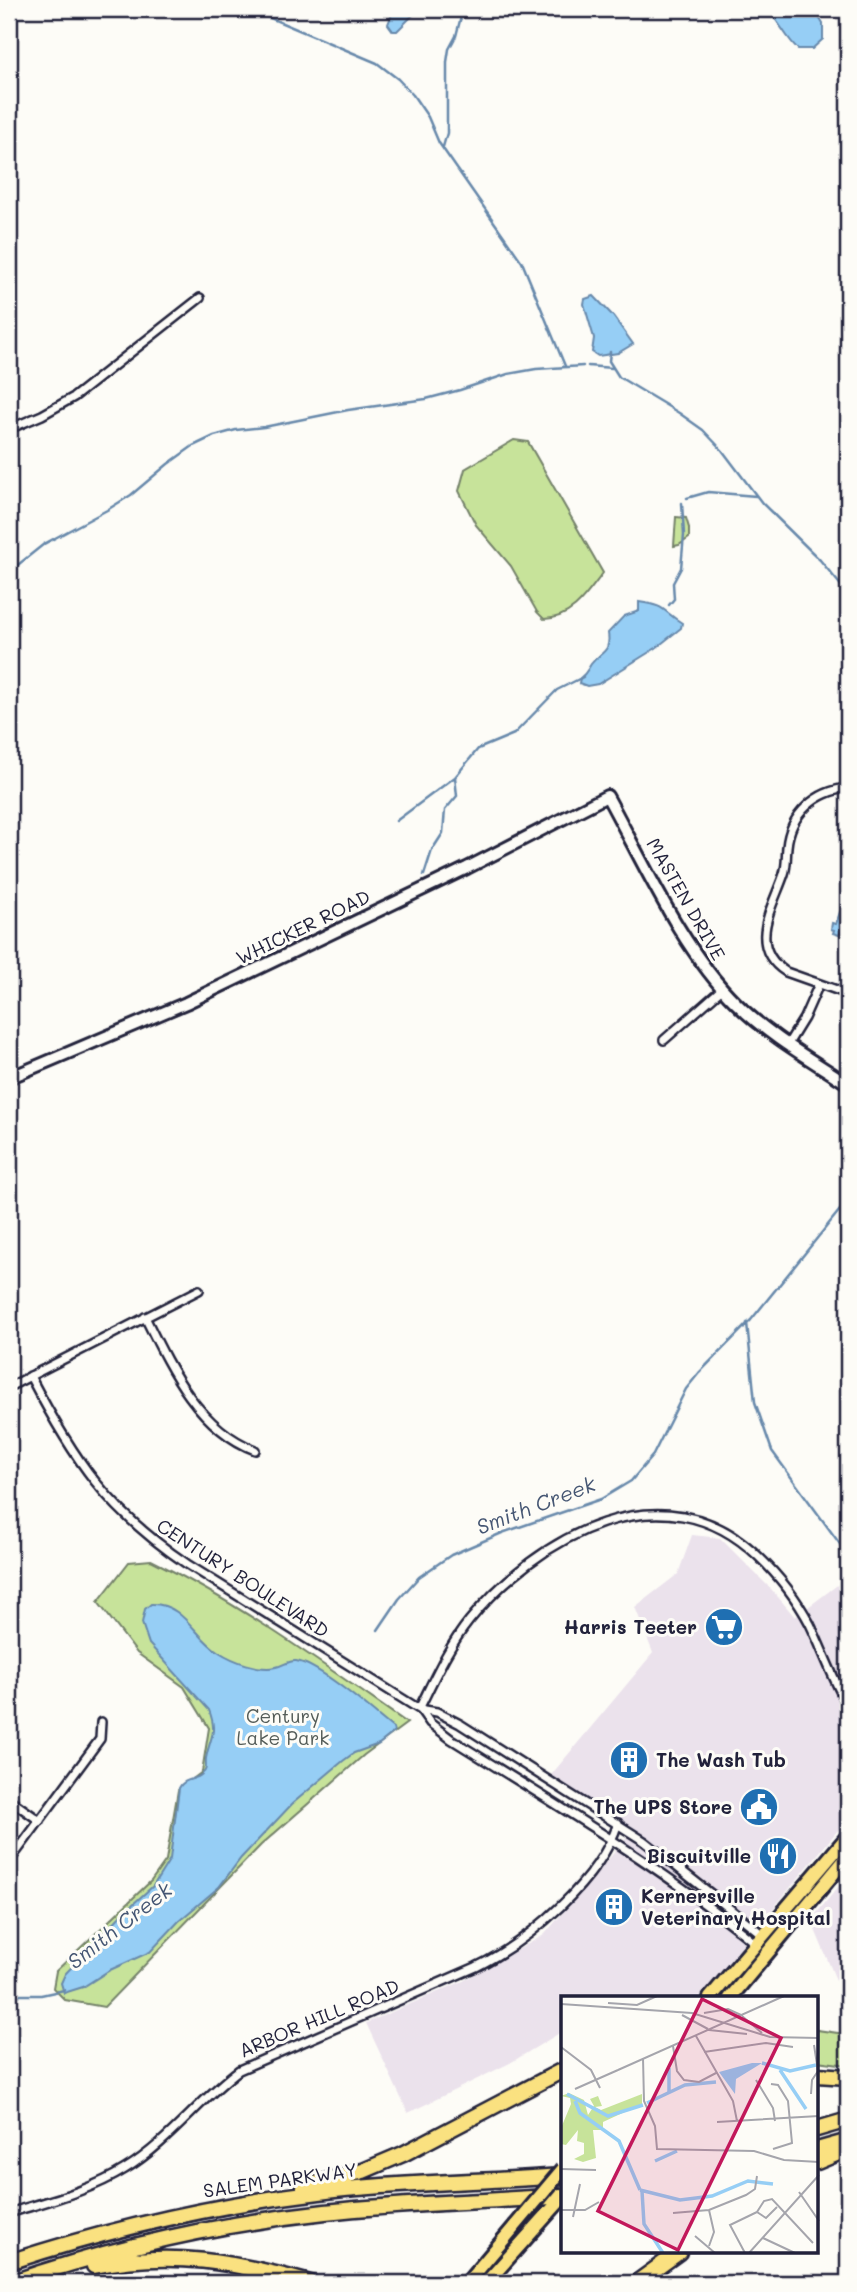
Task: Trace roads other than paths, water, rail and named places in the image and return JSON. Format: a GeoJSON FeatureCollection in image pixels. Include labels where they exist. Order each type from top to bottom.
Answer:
{"type":"FeatureCollection","features":[{"type":"Feature","properties":{"kind":"highway"},"geometry":{"type":"LineString","coordinates":[[230,2205],[345,2176],[382,2163],[561,2071]]}},
{"type":"Feature","properties":{"kind":"highway"},"geometry":{"type":"LineString","coordinates":[[818,2075],[848,2077]]}},
{"type":"Feature","properties":{"kind":"highway"},"geometry":{"type":"LineString","coordinates":[[818,2129],[848,2120]]}},
{"type":"Feature","properties":{"kind":"highway"},"geometry":{"type":"LineString","coordinates":[[818,2150],[848,2141]]}},
{"type":"Feature","properties":{"kind":"highway"},"geometry":{"type":"LineString","coordinates":[[818,2162],[848,2149]]}},
{"type":"Feature","properties":{"kind":"highway","name":"SALEM PARKWAY"},"geometry":{"type":"LineString","coordinates":[[9,2262],[118,2230],[230,2205],[368,2188],[561,2176]]}},
{"type":"Feature","properties":{"kind":"highway","name":"SALEM PARKWAY"},"geometry":{"type":"LineString","coordinates":[[12,2283],[123,2249],[245,2223],[370,2208],[561,2197]]}},
{"type":"Feature","properties":{"kind":"highway"},"geometry":{"type":"LineString","coordinates":[[636,2283],[676,2254]]}},
{"type":"Feature","properties":{"kind":"highway"},"geometry":{"type":"LineString","coordinates":[[12,2283],[126,2260],[160,2257],[220,2261],[310,2283]]}},
{"type":"Feature","properties":{"kind":"main road"},"geometry":{"type":"LineString","coordinates":[[712,1996],[848,1836]]}},
{"type":"Feature","properties":{"kind":"main road"},"geometry":{"type":"LineString","coordinates":[[732,1996],[848,1856]]}},
{"type":"Feature","properties":{"kind":"main road"},"geometry":{"type":"LineString","coordinates":[[467,2283],[561,2171]]}},
{"type":"Feature","properties":{"kind":"main road"},"geometry":{"type":"LineString","coordinates":[[486,2283],[561,2199]]}},
{"type":"Feature","properties":{"kind":"street"},"geometry":{"type":"LineString","coordinates":[[9,429],[74,397],[200,298]]}},
{"type":"Feature","properties":{"kind":"street"},"geometry":{"type":"LineString","coordinates":[[848,788],[824,794],[805,806],[798,815],[788,836],[784,874],[774,895],[765,934],[768,952],[778,966],[848,994]]}},
{"type":"Feature","properties":{"kind":"street","name":"MASTEN DRIVE"},"geometry":{"type":"LineString","coordinates":[[607,796],[691,947],[722,989],[747,1014],[848,1084]]}},
{"type":"Feature","properties":{"kind":"street","name":"WHICKER ROAD"},"geometry":{"type":"LineString","coordinates":[[9,1078],[186,1003],[467,868],[607,796]]}},
{"type":"Feature","properties":{"kind":"street"},"geometry":{"type":"LineString","coordinates":[[788,1044],[804,1018],[818,984]]}},
{"type":"Feature","properties":{"kind":"street"},"geometry":{"type":"LineString","coordinates":[[664,1040],[722,989]]}},
{"type":"Feature","properties":{"kind":"street"},"geometry":{"type":"LineString","coordinates":[[9,1387],[199,1290]]}},
{"type":"Feature","properties":{"kind":"street"},"geometry":{"type":"LineString","coordinates":[[145,1317],[171,1370],[192,1401],[234,1440],[255,1450]]}},
{"type":"Feature","properties":{"kind":"street","name":"CENTURY BOULEVARD"},"geometry":{"type":"LineString","coordinates":[[30,1376],[76,1458],[103,1493],[133,1523],[187,1564],[419,1709],[430,1723],[613,1840],[759,1939]]}},
{"type":"Feature","properties":{"kind":"street"},"geometry":{"type":"LineString","coordinates":[[419,1709],[462,1629],[531,1559],[598,1525],[624,1517],[650,1514],[680,1517],[708,1525],[735,1538],[756,1555],[804,1614],[848,1706]]}},
{"type":"Feature","properties":{"kind":"street","name":"CENTURY BOULEVARD"},"geometry":{"type":"LineString","coordinates":[[419,1709],[437,1712],[618,1823],[713,1894],[759,1939]]}},
{"type":"Feature","properties":{"kind":"street"},"geometry":{"type":"LineString","coordinates":[[9,1862],[100,1739],[101,1722]]}},
{"type":"Feature","properties":{"kind":"street"},"geometry":{"type":"LineString","coordinates":[[482,1758],[493,1745]]}},
{"type":"Feature","properties":{"kind":"street"},"geometry":{"type":"LineString","coordinates":[[9,1799],[40,1821]]}},
{"type":"Feature","properties":{"kind":"street","name":"ARBOR HILL ROAD"},"geometry":{"type":"LineString","coordinates":[[9,2213],[94,2185],[128,2168],[155,2147],[220,2084],[239,2070],[493,1958],[557,1909],[584,1880],[613,1840],[618,1823]]}},
{"type":"Feature","properties":{"kind":"street"},"geometry":{"type":"LineString","coordinates":[[704,1904],[713,1894]]}},
{"type":"Feature","properties":{"kind":"water"},"geometry":{"type":"Polygon","coordinates":[[[394,9],[419,9],[397,31],[393,31],[388,24],[394,9]]]}},
{"type":"Feature","properties":{"kind":"water"},"geometry":{"type":"Polygon","coordinates":[[[766,9],[814,9],[823,24],[823,39],[812,49],[798,49],[766,9]]]}},
{"type":"Feature","properties":{"kind":"water"},"geometry":{"type":"Polygon","coordinates":[[[594,296],[613,316],[633,344],[618,353],[598,356],[592,352],[594,338],[584,304],[585,299],[594,296]]]}},
{"type":"Feature","properties":{"kind":"water"},"geometry":{"type":"Polygon","coordinates":[[[639,602],[663,609],[682,623],[681,628],[656,648],[598,684],[587,686],[579,683],[591,664],[607,648],[608,633],[624,616],[639,611],[639,602]]]}},
{"type":"Feature","properties":{"kind":"water"},"geometry":{"type":"Polygon","coordinates":[[[840,912],[847,914],[843,926],[846,928],[844,933],[839,935],[831,929],[840,912]]]}},
{"type":"Feature","properties":{"kind":"water","name":"Century Lake Park"},"geometry":{"type":"Polygon","coordinates":[[[151,1604],[172,1609],[211,1646],[239,1662],[269,1668],[296,1661],[318,1670],[393,1728],[394,1732],[379,1744],[354,1753],[292,1804],[241,1858],[219,1887],[179,1921],[150,1952],[110,1970],[83,1987],[64,1993],[61,1983],[65,1974],[123,1913],[153,1886],[170,1859],[179,1788],[206,1769],[213,1730],[212,1718],[209,1710],[149,1644],[142,1623],[145,1609],[151,1604]]]}},
{"type":"Feature","properties":{"kind":"waterway"},"geometry":{"type":"LineString","coordinates":[[249,9],[377,63],[413,95],[428,117],[439,143],[522,262],[565,366]]}},
{"type":"Feature","properties":{"kind":"waterway"},"geometry":{"type":"LineString","coordinates":[[443,147],[447,133],[447,62],[463,9]]}},
{"type":"Feature","properties":{"kind":"waterway"},"geometry":{"type":"LineString","coordinates":[[610,352],[609,361],[619,377],[703,430],[722,450],[762,503],[820,560],[848,594]]}},
{"type":"Feature","properties":{"kind":"waterway"},"geometry":{"type":"LineString","coordinates":[[9,572],[44,544],[131,495],[193,446],[214,436],[348,410],[426,399],[508,374],[583,366]]}},
{"type":"Feature","properties":{"kind":"waterway"},"geometry":{"type":"LineString","coordinates":[[588,366],[612,368]]}},
{"type":"Feature","properties":{"kind":"waterway"},"geometry":{"type":"LineString","coordinates":[[687,498],[708,492],[756,496]]}},
{"type":"Feature","properties":{"kind":"waterway"},"geometry":{"type":"LineString","coordinates":[[669,605],[674,599],[673,583],[681,568],[684,535],[682,503]]}},
{"type":"Feature","properties":{"kind":"waterway"},"geometry":{"type":"LineString","coordinates":[[424,875],[432,850],[443,833],[445,810],[457,796],[455,777],[478,749],[514,734],[557,690],[583,677]]}},
{"type":"Feature","properties":{"kind":"waterway"},"geometry":{"type":"LineString","coordinates":[[396,821],[455,777]]}},
{"type":"Feature","properties":{"kind":"waterway","name":"Smith Creek"},"geometry":{"type":"LineString","coordinates":[[378,1630],[399,1599],[419,1577],[451,1555],[502,1533],[601,1499],[631,1481],[653,1455],[686,1389],[751,1320],[848,1200]]}},
{"type":"Feature","properties":{"kind":"waterway"},"geometry":{"type":"LineString","coordinates":[[747,1323],[755,1402],[772,1451],[848,1555]]}},
{"type":"Feature","properties":{"kind":"waterway","name":"Smith Creek"},"geometry":{"type":"LineString","coordinates":[[9,1995],[41,1995],[64,1990]]}},
{"type":"Feature","properties":{"kind":"place","name":"Harris Teeter"},"geometry":{"type":"Point","coordinates":[724,1627]}},
{"type":"Feature","properties":{"kind":"place","name":"The Wash Tub"},"geometry":{"type":"Point","coordinates":[629,1760]}},
{"type":"Feature","properties":{"kind":"place","name":"The UPS Store"},"geometry":{"type":"Point","coordinates":[759,1807]}},
{"type":"Feature","properties":{"kind":"place","name":"Biscuitville"},"geometry":{"type":"Point","coordinates":[778,1856]}},
{"type":"Feature","properties":{"kind":"place","name":"Kernersville Veterinary Hospital"},"geometry":{"type":"Point","coordinates":[614,1907]}}]}
